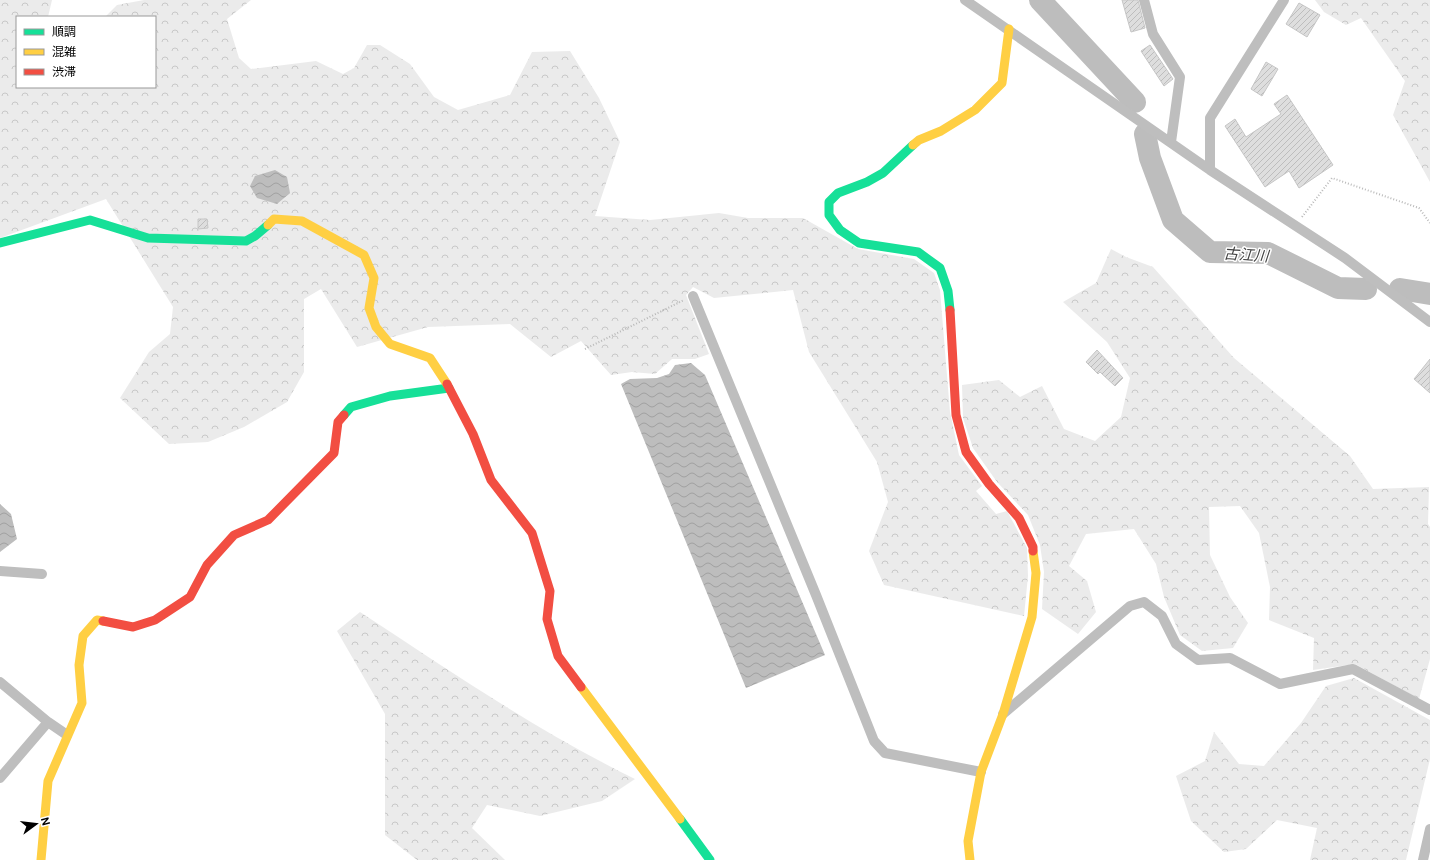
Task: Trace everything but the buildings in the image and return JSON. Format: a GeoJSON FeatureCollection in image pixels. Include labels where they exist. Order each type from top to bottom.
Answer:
{"type":"FeatureCollection","features":[{"type":"Feature","properties":{"kind":"street"},"geometry":{"type":"LineString","coordinates":[[965,0],[1009,29],[1210,170],[1345,258],[1430,322]]}},
{"type":"Feature","properties":{"kind":"street"},"geometry":{"type":"LineString","coordinates":[[1144,0],[1153,34],[1180,77],[1171,142]]}},
{"type":"Feature","properties":{"kind":"street"},"geometry":{"type":"LineString","coordinates":[[1210,170],[1210,118],[1284,0]]}},
{"type":"Feature","properties":{"kind":"street"},"geometry":{"type":"LineString","coordinates":[[970,860],[968,841],[981,772],[1004,714],[1032,617],[1036,573],[1032,547],[1019,518],[989,484],[966,452],[956,415],[948,291],[940,268],[918,252],[859,242],[840,230],[829,215],[829,202],[838,193],[867,182],[883,173],[919,140],[941,131],[974,110],[1002,83],[1009,29]]}},
{"type":"Feature","properties":{"kind":"street"},"geometry":{"type":"LineString","coordinates":[[0,243],[90,220],[148,238],[246,241],[255,236],[274,218],[302,221],[364,254],[374,278],[370,308],[376,327],[390,344],[430,358],[449,388],[473,434],[491,480],[532,533],[550,591],[547,619],[558,656],[710,860]]}},
{"type":"Feature","properties":{"kind":"street"},"geometry":{"type":"LineString","coordinates":[[693,296],[816,595],[874,741],[885,754],[981,772]]}},
{"type":"Feature","properties":{"kind":"street"},"geometry":{"type":"LineString","coordinates":[[41,860],[48,781],[82,703],[79,665],[82,636],[97,620],[133,627],[155,620],[190,597],[207,565],[234,535],[268,520],[334,453],[338,422],[351,407],[390,396],[449,388]]}},
{"type":"Feature","properties":{"kind":"street"},"geometry":{"type":"LineString","coordinates":[[0,572],[42,574]]}},
{"type":"Feature","properties":{"kind":"street"},"geometry":{"type":"LineString","coordinates":[[1004,714],[1130,606],[1144,602],[1162,616],[1176,644],[1198,660],[1230,658],[1280,684],[1352,669],[1430,710]]}},
{"type":"Feature","properties":{"kind":"street"},"geometry":{"type":"LineString","coordinates":[[0,682],[48,722],[67,735]]}},
{"type":"Feature","properties":{"kind":"street"},"geometry":{"type":"LineString","coordinates":[[0,778],[48,722]]}},
{"type":"Feature","properties":{"kind":"street"},"geometry":{"type":"LineString","coordinates":[[1423,860],[1428,850],[1430,829]]}},
{"type":"Feature","properties":{"kind":"path"},"geometry":{"type":"LineString","coordinates":[[1295,226],[1332,178],[1419,208],[1430,223]]}},
{"type":"Feature","properties":{"kind":"path"},"geometry":{"type":"LineString","coordinates":[[585,349],[693,296]]}},
{"type":"Feature","properties":{"kind":"green space"},"geometry":{"type":"Polygon","coordinates":[[[0,0],[52,0],[48,16],[16,16],[16,88],[156,88],[156,16],[106,16],[117,5],[144,0],[251,0],[227,19],[239,58],[251,69],[316,61],[343,74],[354,68],[367,45],[380,45],[410,64],[434,97],[458,110],[510,95],[532,52],[570,51],[599,98],[620,142],[595,216],[650,220],[719,213],[748,218],[803,218],[858,249],[914,259],[934,273],[940,290],[950,412],[959,455],[982,486],[976,491],[996,514],[1007,511],[1027,548],[1028,576],[1024,616],[884,585],[869,551],[888,502],[877,462],[809,352],[793,290],[714,298],[693,287],[686,295],[709,354],[695,359],[672,359],[655,374],[632,372],[611,375],[581,341],[551,357],[510,324],[428,327],[357,347],[321,289],[304,299],[304,372],[287,402],[244,427],[208,442],[169,444],[120,398],[149,352],[170,334],[173,307],[106,199],[0,238],[0,0]]]}},
{"type":"Feature","properties":{"kind":"green space"},"geometry":{"type":"Polygon","coordinates":[[[1315,0],[1430,0],[1430,182],[1393,115],[1405,81],[1361,18],[1346,25],[1324,12],[1315,0]]]}},
{"type":"Feature","properties":{"kind":"green space"},"geometry":{"type":"Polygon","coordinates":[[[1111,249],[1126,257],[1153,267],[1234,358],[1350,456],[1373,489],[1429,487],[1428,524],[1430,527],[1430,659],[1419,699],[1355,664],[1313,670],[1314,638],[1269,620],[1270,587],[1259,533],[1240,506],[1209,507],[1210,555],[1230,597],[1248,623],[1233,648],[1202,651],[1180,635],[1164,597],[1156,564],[1134,529],[1086,534],[1069,566],[1087,581],[1096,612],[1078,634],[1042,609],[1044,572],[1040,545],[1028,515],[997,482],[973,448],[963,418],[962,385],[999,380],[1020,397],[1042,386],[1064,429],[1095,441],[1121,417],[1130,378],[1107,342],[1063,302],[1096,283],[1111,249]]]}},
{"type":"Feature","properties":{"kind":"green space"},"geometry":{"type":"Polygon","coordinates":[[[360,612],[495,700],[599,761],[635,779],[602,801],[540,816],[487,805],[472,828],[505,860],[417,860],[385,835],[385,714],[337,631],[360,612]]]}},
{"type":"Feature","properties":{"kind":"green space"},"geometry":{"type":"Polygon","coordinates":[[[1354,678],[1430,720],[1430,759],[1406,860],[1310,860],[1317,828],[1277,820],[1246,849],[1224,852],[1191,821],[1176,776],[1205,761],[1214,732],[1239,764],[1264,766],[1301,723],[1326,686],[1354,678]]]}},
{"type":"Feature","properties":{"kind":"water"},"geometry":{"type":"Polygon","coordinates":[[[275,170],[287,177],[290,193],[277,204],[257,198],[250,186],[255,176],[275,170]]]}},
{"type":"Feature","properties":{"kind":"water"},"geometry":{"type":"Polygon","coordinates":[[[691,363],[705,375],[825,655],[746,688],[621,384],[630,379],[657,378],[669,374],[675,365],[691,363]]]}},
{"type":"Feature","properties":{"kind":"water"},"geometry":{"type":"Polygon","coordinates":[[[0,504],[11,514],[17,539],[0,552],[0,504]]]}},
{"type":"Feature","properties":{"kind":"waterway","name":"古江川"},"geometry":{"type":"LineString","coordinates":[[1040,0],[1135,102]]}},
{"type":"Feature","properties":{"kind":"waterway","name":"古江川"},"geometry":{"type":"LineString","coordinates":[[1145,134],[1150,158],[1173,220],[1210,252],[1268,253],[1338,288],[1366,289]]}},
{"type":"Feature","properties":{"kind":"waterway","name":"古江川"},"geometry":{"type":"LineString","coordinates":[[1400,289],[1430,294]]}},
{"type":"Feature","properties":{"kind":"traffic: fast"},"geometry":{"type":"LineString","coordinates":[[913,145],[883,173],[867,182],[838,193],[829,202],[829,215],[840,230],[859,243],[918,252],[940,268],[948,291],[950,310]]}},
{"type":"Feature","properties":{"kind":"traffic: fast"},"geometry":{"type":"LineString","coordinates":[[0,243],[90,220],[148,238],[246,241],[255,236],[268,225]]}},
{"type":"Feature","properties":{"kind":"traffic: fast"},"geometry":{"type":"LineString","coordinates":[[344,415],[351,407],[390,396],[449,388]]}},
{"type":"Feature","properties":{"kind":"traffic: fast"},"geometry":{"type":"LineString","coordinates":[[680,819],[710,860]]}},
{"type":"Feature","properties":{"kind":"traffic: slow"},"geometry":{"type":"LineString","coordinates":[[913,145],[919,140],[941,131],[975,110],[1002,83],[1009,29]]}},
{"type":"Feature","properties":{"kind":"traffic: slow"},"geometry":{"type":"LineString","coordinates":[[268,225],[274,219],[302,221],[364,255],[374,278],[369,308],[376,327],[390,344],[430,358],[447,384]]}},
{"type":"Feature","properties":{"kind":"traffic: slow"},"geometry":{"type":"LineString","coordinates":[[970,860],[968,841],[981,772],[1003,714],[1032,617],[1036,573],[1033,551]]}},
{"type":"Feature","properties":{"kind":"traffic: slow"},"geometry":{"type":"LineString","coordinates":[[41,860],[48,781],[82,703],[79,665],[83,636],[97,620],[103,621]]}},
{"type":"Feature","properties":{"kind":"traffic: slow"},"geometry":{"type":"LineString","coordinates":[[581,687],[680,819]]}},
{"type":"Feature","properties":{"kind":"traffic: jam"},"geometry":{"type":"LineString","coordinates":[[950,310],[956,415],[966,452],[989,484],[1019,518],[1033,547],[1033,551]]}},
{"type":"Feature","properties":{"kind":"traffic: jam"},"geometry":{"type":"LineString","coordinates":[[447,384],[473,434],[491,480],[532,533],[550,591],[547,619],[558,656],[581,687]]}},
{"type":"Feature","properties":{"kind":"traffic: jam"},"geometry":{"type":"LineString","coordinates":[[103,621],[133,627],[155,620],[190,597],[207,565],[234,535],[268,520],[334,453],[338,422],[344,415]]}}]}
